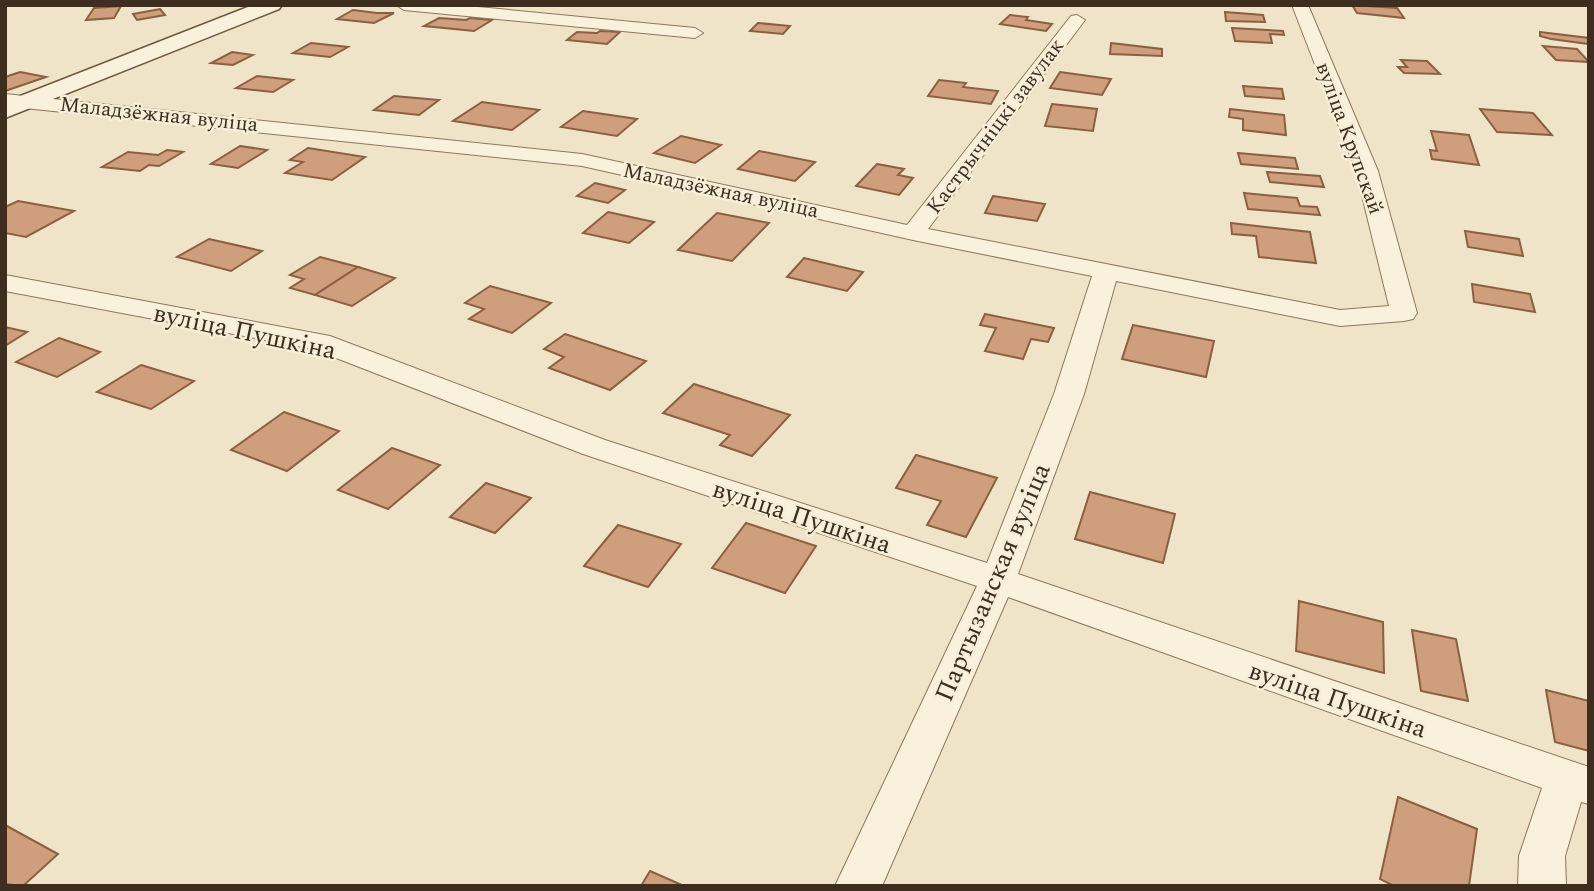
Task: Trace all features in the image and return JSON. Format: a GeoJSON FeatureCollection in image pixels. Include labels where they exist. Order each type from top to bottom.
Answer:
{"type":"FeatureCollection","features":[{"type":"Feature","properties":{"kind":"street"},"geometry":{"type":"LineString","coordinates":[[5,111],[272,5]]}},
{"type":"Feature","properties":{"kind":"street"},"geometry":{"type":"LineString","coordinates":[[404,5],[695,33]]}},
{"type":"Feature","properties":{"kind":"street","name":"вуліца Крупскай"},"geometry":{"type":"LineString","coordinates":[[1300,5],[1367,172],[1404,313]]}},
{"type":"Feature","properties":{"kind":"street","name":"Кастрычніцкі завулак"},"geometry":{"type":"LineString","coordinates":[[913,233],[1077,20]]}},
{"type":"Feature","properties":{"kind":"street","name":"Маладзёжная вуліца"},"geometry":{"type":"LineString","coordinates":[[5,100],[30,100],[582,160],[913,233],[1340,318],[1404,313]]}},
{"type":"Feature","properties":{"kind":"street","name":"Партызанская вуліца"},"geometry":{"type":"LineString","coordinates":[[858,886],[998,580],[1069,394],[1106,271]]}},
{"type":"Feature","properties":{"kind":"street","name":"вуліца Пушкіна"},"geometry":{"type":"LineString","coordinates":[[5,284],[320,342],[594,447],[998,580],[1578,782]]}},
{"type":"Feature","properties":{"kind":"street"},"geometry":{"type":"LineString","coordinates":[[1542,886],[1542,856],[1578,782]]}},
{"type":"Feature","properties":{"kind":"building"},"geometry":{"type":"Polygon","coordinates":[[[1352,5],[1397,8],[1404,18],[1357,13],[1352,5]]]}},
{"type":"Feature","properties":{"kind":"building"},"geometry":{"type":"Polygon","coordinates":[[[121,6],[114,18],[86,20],[94,8],[121,6]]]}},
{"type":"Feature","properties":{"kind":"building"},"geometry":{"type":"Polygon","coordinates":[[[160,9],[165,15],[137,20],[133,14],[160,9]]]}},
{"type":"Feature","properties":{"kind":"building"},"geometry":{"type":"Polygon","coordinates":[[[353,10],[394,13],[374,23],[337,19],[353,10]]]}},
{"type":"Feature","properties":{"kind":"building"},"geometry":{"type":"Polygon","coordinates":[[[1225,12],[1263,15],[1265,22],[1226,21],[1225,12]]]}},
{"type":"Feature","properties":{"kind":"building"},"geometry":{"type":"Polygon","coordinates":[[[1010,15],[1052,24],[1046,31],[1000,24],[1010,15]]]}},
{"type":"Feature","properties":{"kind":"building"},"geometry":{"type":"Polygon","coordinates":[[[439,18],[492,20],[474,31],[424,26],[439,18]]]}},
{"type":"Feature","properties":{"kind":"building"},"geometry":{"type":"Polygon","coordinates":[[[758,23],[790,26],[783,34],[750,31],[758,23]]]}},
{"type":"Feature","properties":{"kind":"building"},"geometry":{"type":"Polygon","coordinates":[[[1232,28],[1283,31],[1284,35],[1270,34],[1272,43],[1235,41],[1232,28]]]}},
{"type":"Feature","properties":{"kind":"building"},"geometry":{"type":"Polygon","coordinates":[[[577,32],[620,32],[607,44],[567,40],[577,32]]]}},
{"type":"Feature","properties":{"kind":"building"},"geometry":{"type":"Polygon","coordinates":[[[1540,32],[1589,38],[1589,44],[1551,39],[1540,36],[1540,32]]]}},
{"type":"Feature","properties":{"kind":"building"},"geometry":{"type":"Polygon","coordinates":[[[311,43],[348,47],[330,57],[293,53],[311,43]]]}},
{"type":"Feature","properties":{"kind":"building"},"geometry":{"type":"Polygon","coordinates":[[[1111,43],[1162,49],[1162,56],[1110,54],[1111,43]]]}},
{"type":"Feature","properties":{"kind":"building"},"geometry":{"type":"Polygon","coordinates":[[[1543,46],[1577,49],[1589,62],[1556,60],[1543,46]]]}},
{"type":"Feature","properties":{"kind":"building"},"geometry":{"type":"Polygon","coordinates":[[[232,52],[253,55],[233,65],[211,63],[232,52]]]}},
{"type":"Feature","properties":{"kind":"building"},"geometry":{"type":"Polygon","coordinates":[[[1401,60],[1427,61],[1440,74],[1404,73],[1398,67],[1407,67],[1401,60]]]}},
{"type":"Feature","properties":{"kind":"building"},"geometry":{"type":"Polygon","coordinates":[[[20,72],[46,77],[5,91],[5,77],[20,72]]]}},
{"type":"Feature","properties":{"kind":"building"},"geometry":{"type":"Polygon","coordinates":[[[1060,72],[1111,79],[1102,95],[1050,88],[1060,72]]]}},
{"type":"Feature","properties":{"kind":"building"},"geometry":{"type":"Polygon","coordinates":[[[257,76],[293,80],[273,92],[236,88],[257,76]]]}},
{"type":"Feature","properties":{"kind":"building"},"geometry":{"type":"Polygon","coordinates":[[[939,80],[966,83],[963,87],[998,91],[991,104],[928,96],[939,80]]]}},
{"type":"Feature","properties":{"kind":"building"},"geometry":{"type":"Polygon","coordinates":[[[1243,86],[1282,89],[1284,99],[1245,96],[1243,86]]]}},
{"type":"Feature","properties":{"kind":"building"},"geometry":{"type":"Polygon","coordinates":[[[394,96],[439,100],[419,115],[374,110],[394,96]]]}},
{"type":"Feature","properties":{"kind":"building"},"geometry":{"type":"Polygon","coordinates":[[[482,102],[539,110],[512,130],[453,121],[482,102]]]}},
{"type":"Feature","properties":{"kind":"building"},"geometry":{"type":"Polygon","coordinates":[[[1052,104],[1097,109],[1093,131],[1045,126],[1052,104]]]}},
{"type":"Feature","properties":{"kind":"building"},"geometry":{"type":"Polygon","coordinates":[[[1230,109],[1284,115],[1286,135],[1243,130],[1243,119],[1229,117],[1230,109]]]}},
{"type":"Feature","properties":{"kind":"building"},"geometry":{"type":"Polygon","coordinates":[[[1480,109],[1533,113],[1552,135],[1497,132],[1480,109]]]}},
{"type":"Feature","properties":{"kind":"building"},"geometry":{"type":"Polygon","coordinates":[[[583,111],[637,119],[617,136],[561,127],[583,111]]]}},
{"type":"Feature","properties":{"kind":"building"},"geometry":{"type":"Polygon","coordinates":[[[1431,131],[1469,135],[1479,165],[1432,159],[1430,150],[1437,151],[1431,131]]]}},
{"type":"Feature","properties":{"kind":"building"},"geometry":{"type":"Polygon","coordinates":[[[681,136],[721,145],[695,163],[654,153],[681,136]]]}},
{"type":"Feature","properties":{"kind":"building"},"geometry":{"type":"Polygon","coordinates":[[[240,146],[267,150],[238,168],[211,164],[240,146]]]}},
{"type":"Feature","properties":{"kind":"building"},"geometry":{"type":"Polygon","coordinates":[[[308,148],[365,157],[332,180],[285,173],[303,162],[290,160],[308,148]]]}},
{"type":"Feature","properties":{"kind":"building"},"geometry":{"type":"Polygon","coordinates":[[[167,150],[183,152],[159,166],[149,165],[140,171],[102,167],[128,152],[158,155],[167,150]]]}},
{"type":"Feature","properties":{"kind":"building"},"geometry":{"type":"Polygon","coordinates":[[[759,151],[815,162],[795,181],[738,169],[759,151]]]}},
{"type":"Feature","properties":{"kind":"building"},"geometry":{"type":"Polygon","coordinates":[[[1238,153],[1295,158],[1298,169],[1241,164],[1238,153]]]}},
{"type":"Feature","properties":{"kind":"building"},"geometry":{"type":"Polygon","coordinates":[[[877,164],[904,169],[898,175],[913,178],[899,195],[856,186],[877,164]]]}},
{"type":"Feature","properties":{"kind":"building"},"geometry":{"type":"Polygon","coordinates":[[[1267,172],[1320,176],[1324,187],[1270,182],[1267,172]]]}},
{"type":"Feature","properties":{"kind":"building"},"geometry":{"type":"Polygon","coordinates":[[[595,183],[625,190],[608,203],[577,196],[595,183]]]}},
{"type":"Feature","properties":{"kind":"building"},"geometry":{"type":"Polygon","coordinates":[[[1244,193],[1297,198],[1300,206],[1317,207],[1320,215],[1248,209],[1244,193]]]}},
{"type":"Feature","properties":{"kind":"building"},"geometry":{"type":"Polygon","coordinates":[[[993,196],[1045,204],[1037,221],[985,213],[993,196]]]}},
{"type":"Feature","properties":{"kind":"building"},"geometry":{"type":"Polygon","coordinates":[[[18,201],[74,211],[26,237],[5,233],[5,207],[18,201]]]}},
{"type":"Feature","properties":{"kind":"building"},"geometry":{"type":"Polygon","coordinates":[[[608,212],[654,222],[629,243],[583,233],[608,212]]]}},
{"type":"Feature","properties":{"kind":"building"},"geometry":{"type":"Polygon","coordinates":[[[717,213],[769,223],[732,261],[678,250],[717,213]]]}},
{"type":"Feature","properties":{"kind":"building"},"geometry":{"type":"Polygon","coordinates":[[[1231,223],[1310,232],[1316,263],[1259,257],[1256,236],[1232,234],[1231,223]]]}},
{"type":"Feature","properties":{"kind":"building"},"geometry":{"type":"Polygon","coordinates":[[[1465,231],[1519,239],[1523,256],[1468,247],[1465,231]]]}},
{"type":"Feature","properties":{"kind":"building"},"geometry":{"type":"Polygon","coordinates":[[[209,239],[262,251],[231,271],[177,257],[209,239]]]}},
{"type":"Feature","properties":{"kind":"building"},"geometry":{"type":"Polygon","coordinates":[[[320,257],[358,267],[315,295],[290,288],[304,279],[290,275],[320,257]]]}},
{"type":"Feature","properties":{"kind":"building"},"geometry":{"type":"Polygon","coordinates":[[[804,258],[863,272],[847,291],[787,277],[804,258]]]}},
{"type":"Feature","properties":{"kind":"building"},"geometry":{"type":"Polygon","coordinates":[[[358,267],[395,278],[352,306],[315,295],[358,267]]]}},
{"type":"Feature","properties":{"kind":"building"},"geometry":{"type":"Polygon","coordinates":[[[1472,284],[1530,294],[1535,312],[1474,302],[1472,284]]]}},
{"type":"Feature","properties":{"kind":"building"},"geometry":{"type":"Polygon","coordinates":[[[490,286],[551,303],[512,333],[469,319],[484,309],[465,303],[490,286]]]}},
{"type":"Feature","properties":{"kind":"building"},"geometry":{"type":"Polygon","coordinates":[[[985,314],[1054,328],[1048,342],[1031,339],[1023,359],[985,351],[996,328],[980,325],[985,314]]]}},
{"type":"Feature","properties":{"kind":"building"},"geometry":{"type":"Polygon","coordinates":[[[1133,325],[1214,341],[1206,377],[1122,359],[1133,325]]]}},
{"type":"Feature","properties":{"kind":"building"},"geometry":{"type":"Polygon","coordinates":[[[5,327],[27,332],[5,346],[5,327]]]}},
{"type":"Feature","properties":{"kind":"building"},"geometry":{"type":"Polygon","coordinates":[[[565,334],[646,361],[610,390],[549,368],[564,357],[544,349],[565,334]]]}},
{"type":"Feature","properties":{"kind":"building"},"geometry":{"type":"Polygon","coordinates":[[[59,338],[100,352],[57,377],[16,362],[59,338]]]}},
{"type":"Feature","properties":{"kind":"building"},"geometry":{"type":"Polygon","coordinates":[[[141,365],[194,381],[151,409],[97,392],[141,365]]]}},
{"type":"Feature","properties":{"kind":"building"},"geometry":{"type":"Polygon","coordinates":[[[694,384],[790,415],[752,456],[720,445],[730,435],[663,413],[694,384]]]}},
{"type":"Feature","properties":{"kind":"building"},"geometry":{"type":"Polygon","coordinates":[[[284,412],[339,431],[287,471],[231,450],[284,412]]]}},
{"type":"Feature","properties":{"kind":"building"},"geometry":{"type":"Polygon","coordinates":[[[392,448],[440,465],[388,509],[338,490],[392,448]]]}},
{"type":"Feature","properties":{"kind":"building"},"geometry":{"type":"Polygon","coordinates":[[[916,455],[997,478],[966,537],[927,525],[941,501],[896,488],[916,455]]]}},
{"type":"Feature","properties":{"kind":"building"},"geometry":{"type":"Polygon","coordinates":[[[486,483],[531,498],[495,533],[450,517],[486,483]]]}},
{"type":"Feature","properties":{"kind":"building"},"geometry":{"type":"Polygon","coordinates":[[[1090,492],[1175,514],[1163,563],[1075,539],[1090,492]]]}},
{"type":"Feature","properties":{"kind":"building"},"geometry":{"type":"Polygon","coordinates":[[[746,523],[816,546],[785,593],[712,568],[746,523]]]}},
{"type":"Feature","properties":{"kind":"building"},"geometry":{"type":"Polygon","coordinates":[[[618,525],[681,544],[648,587],[584,566],[618,525]]]}},
{"type":"Feature","properties":{"kind":"building"},"geometry":{"type":"Polygon","coordinates":[[[1299,601],[1383,622],[1384,673],[1296,651],[1299,601]]]}},
{"type":"Feature","properties":{"kind":"building"},"geometry":{"type":"Polygon","coordinates":[[[1412,630],[1456,639],[1468,701],[1421,691],[1412,630]]]}},
{"type":"Feature","properties":{"kind":"building"},"geometry":{"type":"Polygon","coordinates":[[[1546,690],[1589,701],[1589,751],[1555,742],[1546,690]]]}},
{"type":"Feature","properties":{"kind":"building"},"geometry":{"type":"Polygon","coordinates":[[[1398,797],[1477,829],[1469,886],[1394,886],[1380,879],[1398,797]]]}},
{"type":"Feature","properties":{"kind":"building"},"geometry":{"type":"Polygon","coordinates":[[[5,825],[58,854],[23,886],[5,884],[5,825]]]}},
{"type":"Feature","properties":{"kind":"building"},"geometry":{"type":"Polygon","coordinates":[[[650,871],[684,886],[641,886],[650,871]]]}}]}
